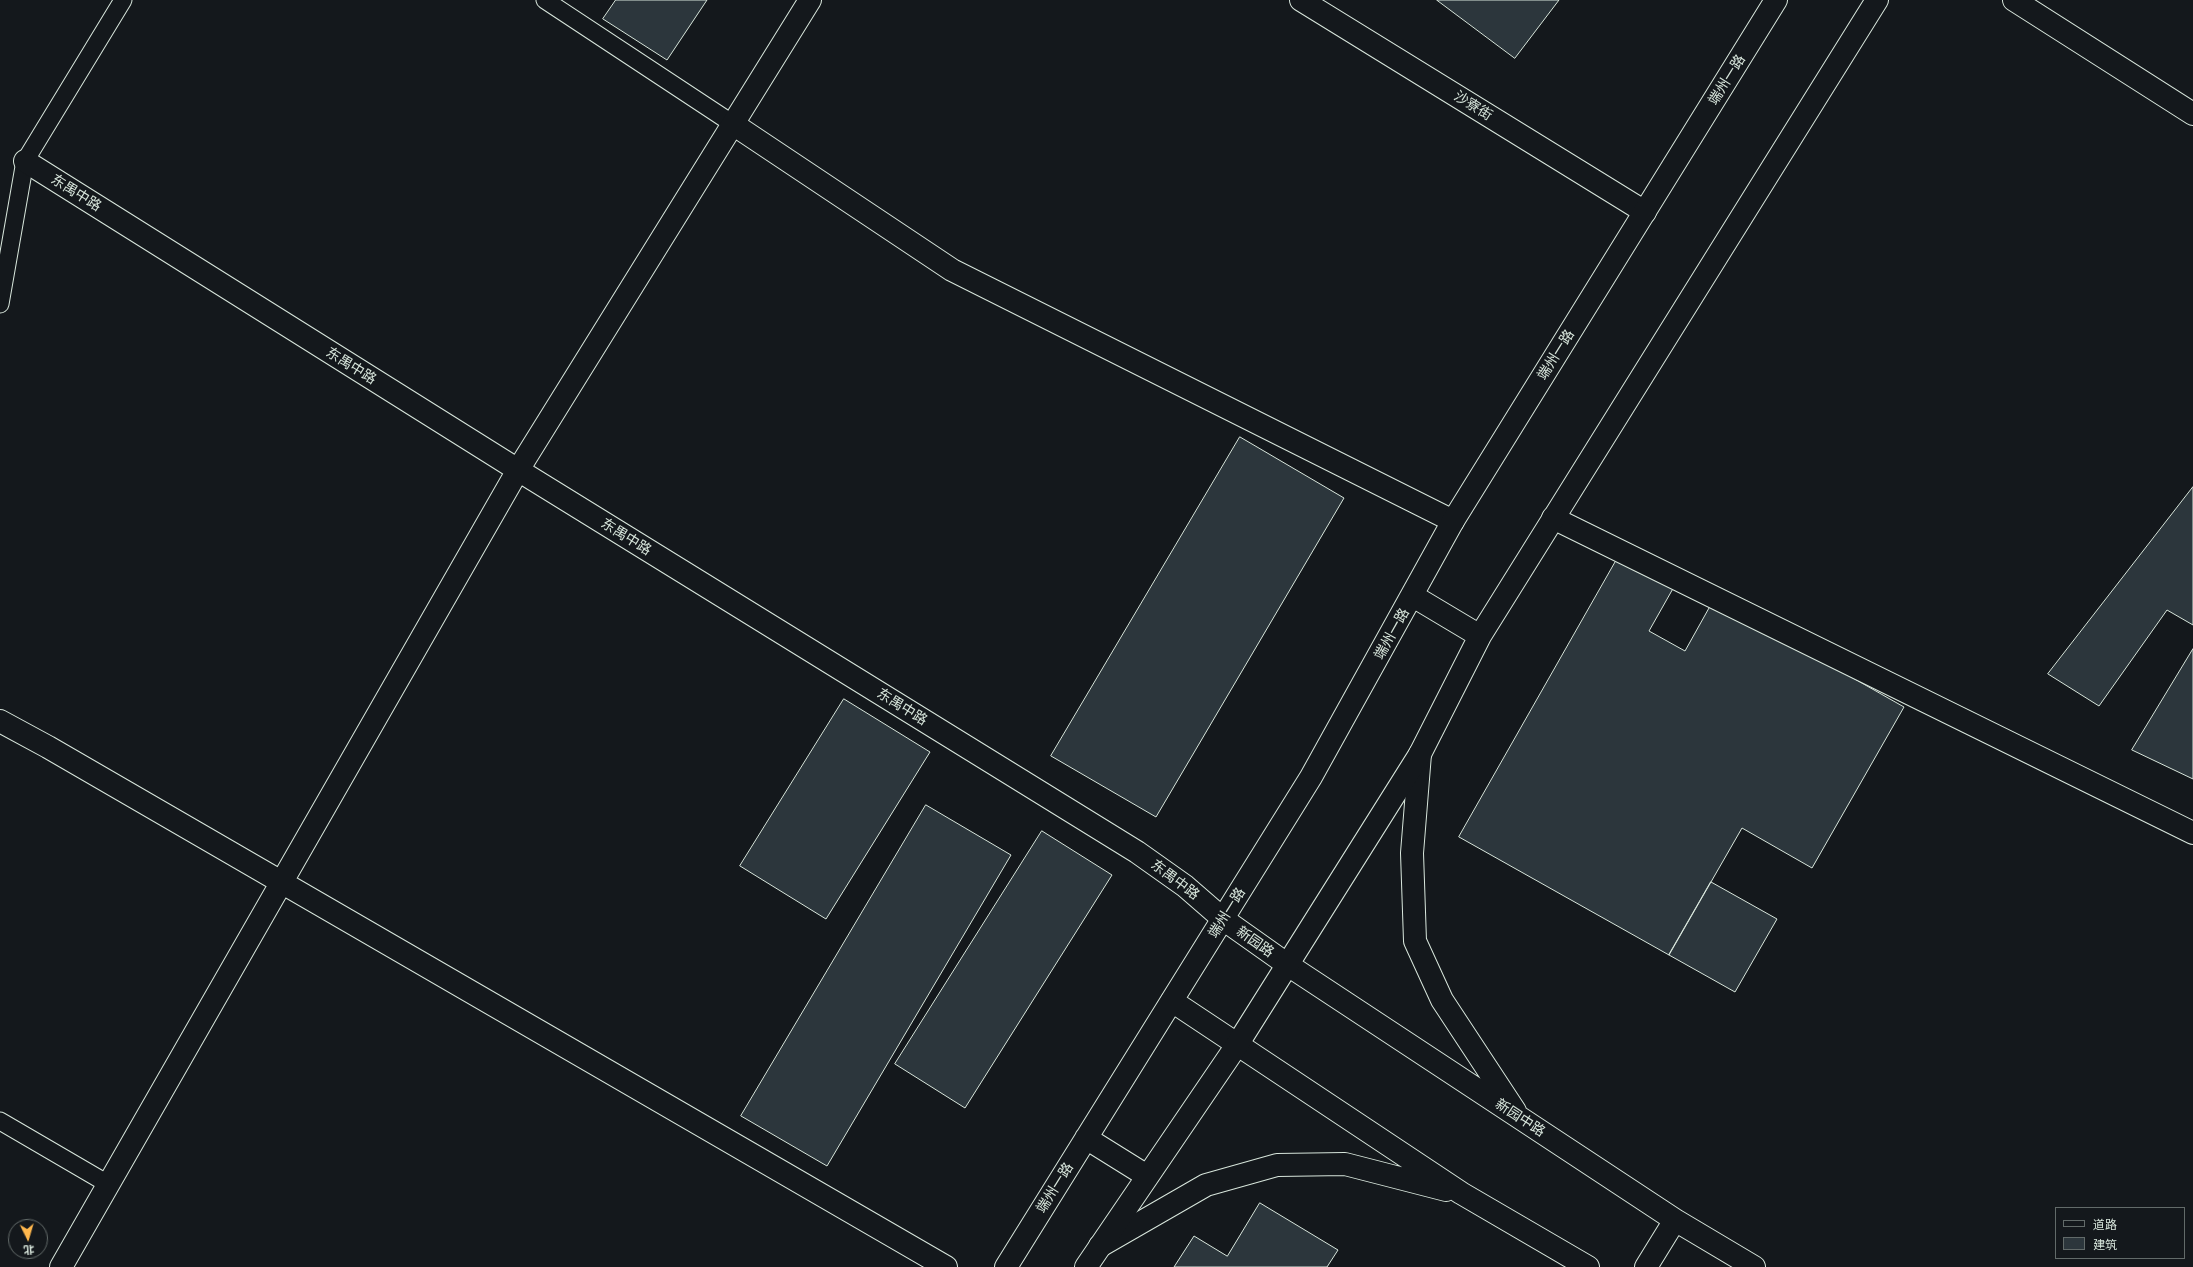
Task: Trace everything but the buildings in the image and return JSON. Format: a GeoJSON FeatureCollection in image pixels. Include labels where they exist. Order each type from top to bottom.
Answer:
{"type":"FeatureCollection","features":[{"type":"Feature","properties":{"kind":"street"},"geometry":{"type":"LineString","coordinates":[[61,1267],[518,470],[810,0]]}},
{"type":"Feature","properties":{"kind":"street","name":"沙寮街"},"geometry":{"type":"LineString","coordinates":[[1300,0],[1645,212]]}},
{"type":"Feature","properties":{"kind":"street","name":"端州一路"},"geometry":{"type":"LineString","coordinates":[[1006,1267],[1311,777],[1413,596],[1453,520],[1776,0]]}},
{"type":"Feature","properties":{"kind":"street"},"geometry":{"type":"LineString","coordinates":[[1086,1267],[1237,1044],[1420,754],[1480,636],[1876,0]]}},
{"type":"Feature","properties":{"kind":"street"},"geometry":{"type":"LineString","coordinates":[[2014,0],[2193,114]]}},
{"type":"Feature","properties":{"kind":"street"},"geometry":{"type":"LineString","coordinates":[[733,124],[952,270],[1453,520]]}},
{"type":"Feature","properties":{"kind":"street","name":"东禺中路"},"geometry":{"type":"LineString","coordinates":[[24,161],[518,470],[1137,852],[1185,886],[1223,919]]}},
{"type":"Feature","properties":{"kind":"street"},"geometry":{"type":"LineString","coordinates":[[1553,518],[2193,833]]}},
{"type":"Feature","properties":{"kind":"street"},"geometry":{"type":"LineString","coordinates":[[1413,596],[1480,636]]}},
{"type":"Feature","properties":{"kind":"street"},"geometry":{"type":"LineString","coordinates":[[0,721],[48,746],[281,883],[946,1267]]}},
{"type":"Feature","properties":{"kind":"street"},"geometry":{"type":"LineString","coordinates":[[1420,754],[1412,853],[1415,941],[1442,1000],[1520,1118]]}},
{"type":"Feature","properties":{"kind":"street","name":"新园路"},"geometry":{"type":"LineString","coordinates":[[1223,919],[1288,965]]}},
{"type":"Feature","properties":{"kind":"street","name":"新园中路"},"geometry":{"type":"LineString","coordinates":[[1288,965],[1675,1220],[1754,1267]]}},
{"type":"Feature","properties":{"kind":"street"},"geometry":{"type":"LineString","coordinates":[[1172,1001],[1461,1193],[1582,1265]]}},
{"type":"Feature","properties":{"kind":"street"},"geometry":{"type":"LineString","coordinates":[[1086,1138],[1148,1176]]}},
{"type":"Feature","properties":{"kind":"street"},"geometry":{"type":"LineString","coordinates":[[1100,1246],[1206,1185],[1277,1165],[1345,1164],[1461,1193]]}},
{"type":"Feature","properties":{"kind":"street"},"geometry":{"type":"LineString","coordinates":[[1646,1267],[1675,1220]]}},
{"type":"Feature","properties":{"kind":"lane"},"geometry":{"type":"LineString","coordinates":[[0,304],[24,161],[123,0]]}},
{"type":"Feature","properties":{"kind":"lane"},"geometry":{"type":"LineString","coordinates":[[545,0],[733,124]]}},
{"type":"Feature","properties":{"kind":"lane"},"geometry":{"type":"LineString","coordinates":[[0,1121],[108,1184]]}}]}
